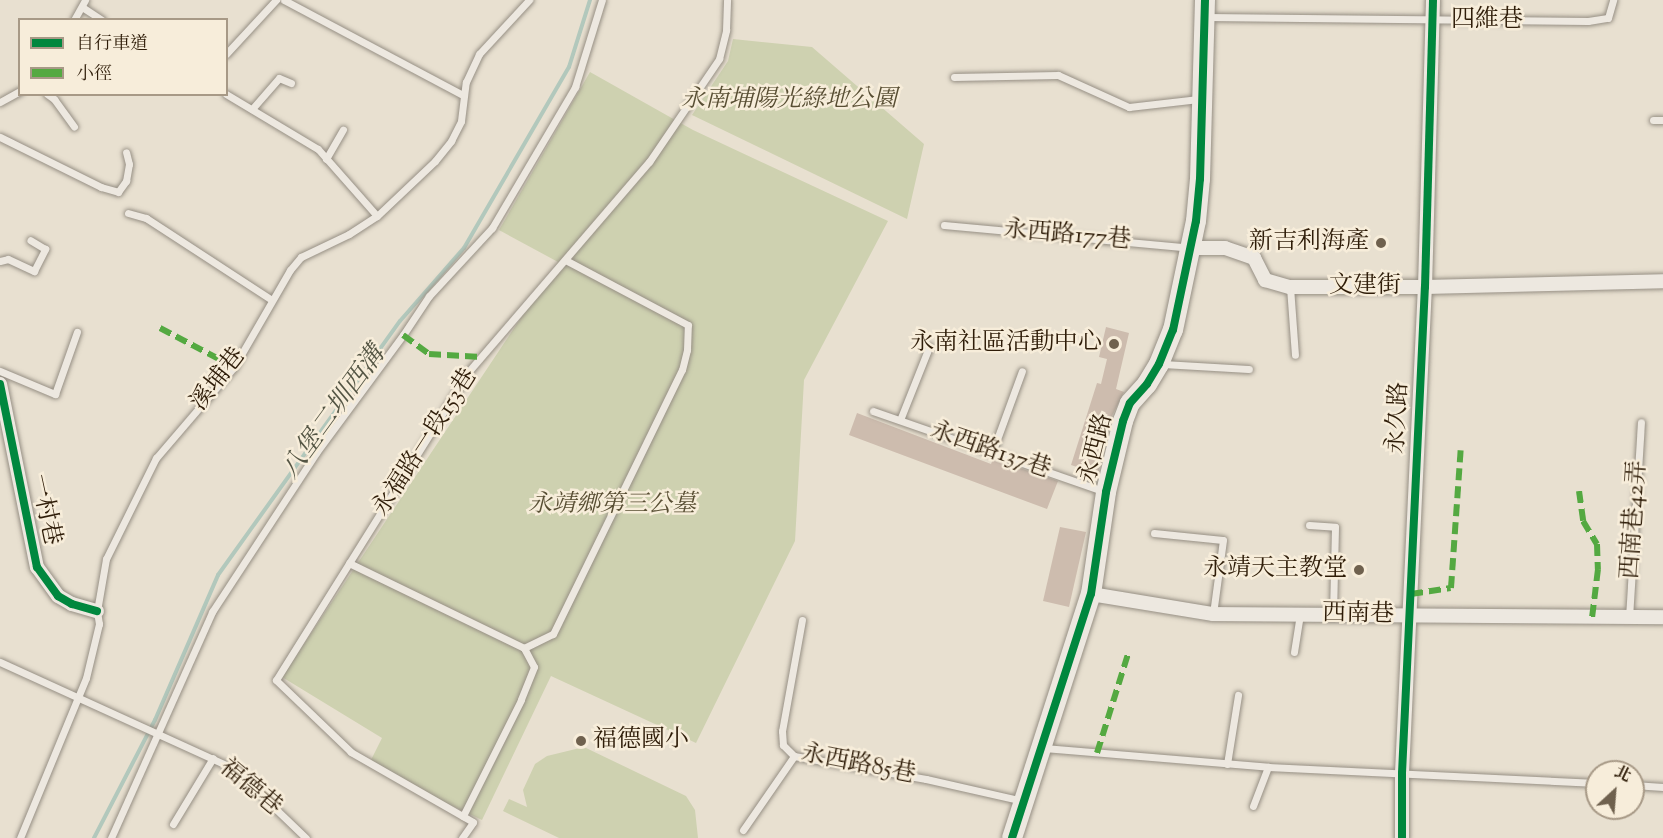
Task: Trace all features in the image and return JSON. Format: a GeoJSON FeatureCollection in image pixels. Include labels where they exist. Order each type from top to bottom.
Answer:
{"type":"FeatureCollection","features":[{"type":"Feature","properties":{"kind":"street","name":"永久路"},"geometry":{"type":"LineString","coordinates":[[1402,838],[1402,773],[1425,287],[1433,0]]}},
{"type":"Feature","properties":{"kind":"street","name":"永西路"},"geometry":{"type":"LineString","coordinates":[[1012,838],[1091,594],[1106,492],[1130,403],[1147,384],[1159,364],[1173,330],[1191,248],[1200,179],[1204,8]]}},
{"type":"Feature","properties":{"kind":"street","name":"文建街"},"geometry":{"type":"LineString","coordinates":[[1191,248],[1225,249],[1254,258],[1265,280],[1290,287],[1425,287],[1663,281]]}},
{"type":"Feature","properties":{"kind":"street","name":"一村巷"},"geometry":{"type":"LineString","coordinates":[[0,384],[37,567],[58,596],[72,604],[97,611]]}},
{"type":"Feature","properties":{"kind":"street","name":"西南巷"},"geometry":{"type":"LineString","coordinates":[[1091,594],[1213,614],[1663,617]]}},
{"type":"Feature","properties":{"kind":"lane"},"geometry":{"type":"LineString","coordinates":[[228,52],[276,0]]}},
{"type":"Feature","properties":{"kind":"lane"},"geometry":{"type":"LineString","coordinates":[[284,0],[463,95]]}},
{"type":"Feature","properties":{"kind":"lane","name":"溪埔巷"},"geometry":{"type":"LineString","coordinates":[[20,838],[79,700],[99,624],[97,611],[106,559],[156,458],[234,367],[290,270],[302,256],[349,234],[377,216],[435,161],[451,141],[461,121],[463,95],[478,54],[529,0]]}},
{"type":"Feature","properties":{"kind":"lane"},"geometry":{"type":"LineString","coordinates":[[111,838],[212,612],[316,453],[429,296],[492,228],[575,87],[602,0]]}},
{"type":"Feature","properties":{"kind":"lane","name":"永福路一段153巷"},"geometry":{"type":"LineString","coordinates":[[463,816],[351,752],[276,680],[469,371],[649,162],[719,59],[726,30],[727,0]]}},
{"type":"Feature","properties":{"kind":"lane","name":"四維巷"},"geometry":{"type":"LineString","coordinates":[[1204,8],[1432,21],[1588,21],[1608,18],[1613,0]]}},
{"type":"Feature","properties":{"kind":"lane"},"geometry":{"type":"LineString","coordinates":[[75,18],[83,3],[100,18]]}},
{"type":"Feature","properties":{"kind":"lane"},"geometry":{"type":"LineString","coordinates":[[954,77],[1058,75],[1129,107],[1202,98]]}},
{"type":"Feature","properties":{"kind":"lane"},"geometry":{"type":"LineString","coordinates":[[252,110],[279,78],[291,83]]}},
{"type":"Feature","properties":{"kind":"lane"},"geometry":{"type":"LineString","coordinates":[[0,102],[18,92]]}},
{"type":"Feature","properties":{"kind":"lane"},"geometry":{"type":"LineString","coordinates":[[228,95],[318,149],[377,216]]}},
{"type":"Feature","properties":{"kind":"lane"},"geometry":{"type":"LineString","coordinates":[[49,96],[54,99],[74,127]]}},
{"type":"Feature","properties":{"kind":"lane"},"geometry":{"type":"LineString","coordinates":[[1653,120],[1663,120]]}},
{"type":"Feature","properties":{"kind":"lane"},"geometry":{"type":"LineString","coordinates":[[326,159],[343,130]]}},
{"type":"Feature","properties":{"kind":"lane"},"geometry":{"type":"LineString","coordinates":[[0,137],[101,187],[118,192],[126,181],[129,164],[126,152]]}},
{"type":"Feature","properties":{"kind":"lane"},"geometry":{"type":"LineString","coordinates":[[128,213],[146,218],[272,300]]}},
{"type":"Feature","properties":{"kind":"lane","name":"永西路177巷"},"geometry":{"type":"LineString","coordinates":[[944,225],[1191,248]]}},
{"type":"Feature","properties":{"kind":"lane"},"geometry":{"type":"LineString","coordinates":[[0,261],[8,259],[34,272],[45,249],[30,240]]}},
{"type":"Feature","properties":{"kind":"lane"},"geometry":{"type":"LineString","coordinates":[[524,648],[553,634],[682,370],[687,350],[688,325],[565,260]]}},
{"type":"Feature","properties":{"kind":"lane"},"geometry":{"type":"LineString","coordinates":[[1290,287],[1295,355]]}},
{"type":"Feature","properties":{"kind":"lane"},"geometry":{"type":"LineString","coordinates":[[0,371],[55,394],[77,332]]}},
{"type":"Feature","properties":{"kind":"lane"},"geometry":{"type":"LineString","coordinates":[[900,420],[929,347]]}},
{"type":"Feature","properties":{"kind":"lane"},"geometry":{"type":"LineString","coordinates":[[1159,364],[1249,369]]}},
{"type":"Feature","properties":{"kind":"lane"},"geometry":{"type":"LineString","coordinates":[[992,453],[1022,371]]}},
{"type":"Feature","properties":{"kind":"lane","name":"永西路137巷"},"geometry":{"type":"LineString","coordinates":[[873,411],[1106,492]]}},
{"type":"Feature","properties":{"kind":"lane","name":"西南巷42弄"},"geometry":{"type":"LineString","coordinates":[[1629,618],[1641,422]]}},
{"type":"Feature","properties":{"kind":"lane"},"geometry":{"type":"LineString","coordinates":[[1309,525],[1335,527],[1333,614]]}},
{"type":"Feature","properties":{"kind":"lane"},"geometry":{"type":"LineString","coordinates":[[1154,533],[1222,540],[1213,614]]}},
{"type":"Feature","properties":{"kind":"lane"},"geometry":{"type":"LineString","coordinates":[[349,563],[524,648],[534,667],[521,700],[463,816],[472,822],[462,838]]}},
{"type":"Feature","properties":{"kind":"lane"},"geometry":{"type":"LineString","coordinates":[[1294,652],[1300,614]]}},
{"type":"Feature","properties":{"kind":"lane","name":"永西路85巷"},"geometry":{"type":"LineString","coordinates":[[802,620],[782,731],[783,745],[794,756],[926,779],[1023,801]]}},
{"type":"Feature","properties":{"kind":"lane","name":"福德巷"},"geometry":{"type":"LineString","coordinates":[[0,662],[79,700],[233,768],[306,838]]}},
{"type":"Feature","properties":{"kind":"lane"},"geometry":{"type":"LineString","coordinates":[[1227,764],[1238,695]]}},
{"type":"Feature","properties":{"kind":"lane"},"geometry":{"type":"LineString","coordinates":[[1041,748],[1268,767],[1585,782]]}},
{"type":"Feature","properties":{"kind":"lane"},"geometry":{"type":"LineString","coordinates":[[743,830],[794,756]]}},
{"type":"Feature","properties":{"kind":"lane"},"geometry":{"type":"LineString","coordinates":[[173,824],[213,758]]}},
{"type":"Feature","properties":{"kind":"lane"},"geometry":{"type":"LineString","coordinates":[[1253,806],[1268,767]]}},
{"type":"Feature","properties":{"kind":"lane"},"geometry":{"type":"LineString","coordinates":[[1645,786],[1663,787]]}},
{"type":"Feature","properties":{"kind":"green space","name":"永南埔陽光綠地公園"},"geometry":{"type":"Polygon","coordinates":[[[733,39],[812,47],[924,144],[907,219],[692,115],[728,61],[733,39]]]}},
{"type":"Feature","properties":{"kind":"green space","name":"永靖鄉第三公墓"},"geometry":{"type":"Polygon","coordinates":[[[590,72],[693,130],[888,221],[804,380],[795,541],[696,743],[551,676],[482,820],[368,766],[382,738],[282,677],[558,262],[499,230],[590,72]]]}},
{"type":"Feature","properties":{"kind":"green space"},"geometry":{"type":"Polygon","coordinates":[[[584,747],[686,796],[695,810],[698,838],[559,838],[503,811],[509,799],[527,807],[523,790],[535,764],[547,756],[584,747]]]}},
{"type":"Feature","properties":{"kind":"building"},"geometry":{"type":"Polygon","coordinates":[[[1106,327],[1129,333],[1116,389],[1124,392],[1111,418],[1098,474],[1071,465],[1097,383],[1101,384],[1107,359],[1099,357],[1106,327]]]}},
{"type":"Feature","properties":{"kind":"building"},"geometry":{"type":"Polygon","coordinates":[[[857,413],[991,464],[993,459],[1058,481],[1047,509],[849,435],[857,413]]]}},
{"type":"Feature","properties":{"kind":"building"},"geometry":{"type":"Polygon","coordinates":[[[1060,527],[1086,532],[1069,607],[1043,601],[1060,527]]]}},
{"type":"Feature","properties":{"kind":"waterway","name":"八堡二圳西溝"},"geometry":{"type":"LineString","coordinates":[[94,838],[155,720],[218,575],[400,321],[464,248],[569,67],[590,0]]}},
{"type":"Feature","properties":{"kind":"marked path"},"geometry":{"type":"LineString","coordinates":[[160,328],[234,367]]}},
{"type":"Feature","properties":{"kind":"marked path"},"geometry":{"type":"LineString","coordinates":[[403,335],[429,354],[481,357]]}},
{"type":"Feature","properties":{"kind":"marked path"},"geometry":{"type":"LineString","coordinates":[[1411,594],[1451,588],[1461,445]]}},
{"type":"Feature","properties":{"kind":"marked path"},"geometry":{"type":"LineString","coordinates":[[1579,491],[1583,521],[1597,544],[1598,569],[1592,618]]}},
{"type":"Feature","properties":{"kind":"marked path"},"geometry":{"type":"LineString","coordinates":[[1097,753],[1129,651]]}},
{"type":"Feature","properties":{"kind":"cycle path"},"geometry":{"type":"LineString","coordinates":[[1012,838],[1091,594],[1106,492],[1123,421],[1130,403],[1147,384],[1159,364],[1173,330],[1196,221],[1200,179],[1205,0]]}},
{"type":"Feature","properties":{"kind":"cycle path"},"geometry":{"type":"LineString","coordinates":[[1402,838],[1402,773],[1425,287],[1433,0]]}},
{"type":"Feature","properties":{"kind":"cycle path"},"geometry":{"type":"LineString","coordinates":[[0,384],[37,567],[58,596],[72,604],[97,611]]}},
{"type":"Feature","properties":{"kind":"place","name":"新吉利海產"},"geometry":{"type":"Point","coordinates":[1381,243]}},
{"type":"Feature","properties":{"kind":"place","name":"永南社區活動中心"},"geometry":{"type":"Point","coordinates":[1114,344]}},
{"type":"Feature","properties":{"kind":"place","name":"永靖天主教堂"},"geometry":{"type":"Point","coordinates":[1359,570]}},
{"type":"Feature","properties":{"kind":"place","name":"福德國小"},"geometry":{"type":"Point","coordinates":[581,741]}}]}
